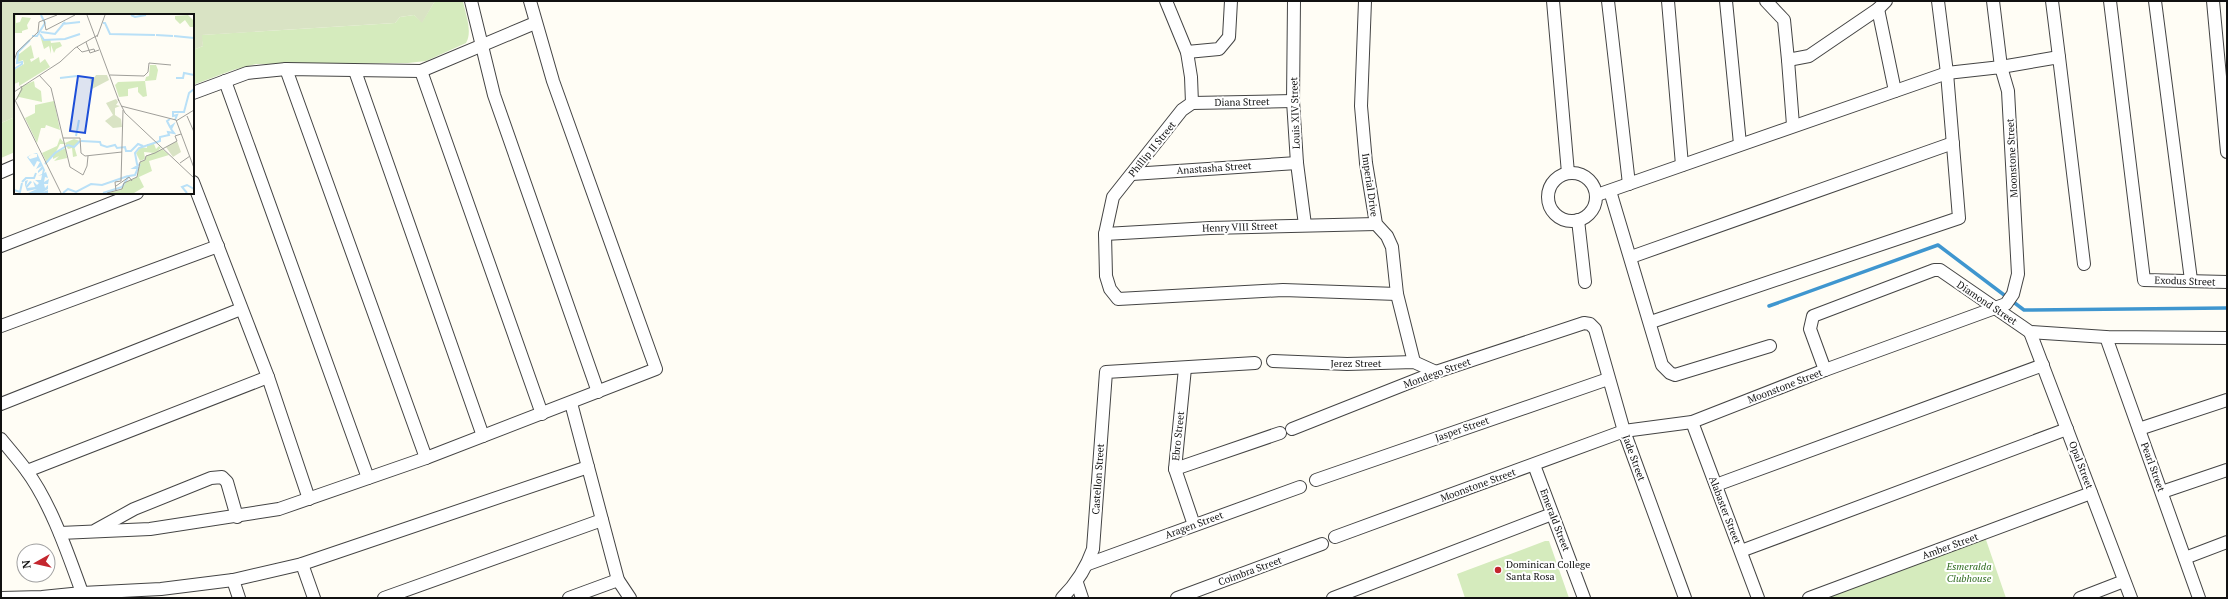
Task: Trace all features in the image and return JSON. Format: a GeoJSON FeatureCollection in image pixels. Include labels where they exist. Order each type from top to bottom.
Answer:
{"type":"FeatureCollection","features":[{"type":"Feature","properties":{"kind":"street"},"geometry":{"type":"LineString","coordinates":[[471,1],[494,95],[598,392]]}},
{"type":"Feature","properties":{"kind":"street"},"geometry":{"type":"LineString","coordinates":[[60,533],[150,529],[237,517],[279,509],[426,458],[656,369],[553,81],[535,23],[530,1]]}},
{"type":"Feature","properties":{"kind":"street"},"geometry":{"type":"LineString","coordinates":[[1166,1],[1187,52],[1191,77],[1192,103]]}},
{"type":"Feature","properties":{"kind":"street"},"geometry":{"type":"LineString","coordinates":[[1187,52],[1219,49],[1229,37],[1231,1]]}},
{"type":"Feature","properties":{"kind":"street","name":"Louis XIV Street"},"geometry":{"type":"LineString","coordinates":[[1294,1],[1293,101],[1297,163],[1305,225]]}},
{"type":"Feature","properties":{"kind":"street","name":"Imperial Drive"},"geometry":{"type":"LineString","coordinates":[[1365,1],[1361,106],[1366,163],[1376,224],[1387,236],[1392,248],[1397,294],[1414,362]]}},
{"type":"Feature","properties":{"kind":"street"},"geometry":{"type":"LineString","coordinates":[[1553,1],[1568,172]]}},
{"type":"Feature","properties":{"kind":"street"},"geometry":{"type":"LineString","coordinates":[[1608,1],[1629,184]]}},
{"type":"Feature","properties":{"kind":"street"},"geometry":{"type":"LineString","coordinates":[[1668,1],[1682,165]]}},
{"type":"Feature","properties":{"kind":"street"},"geometry":{"type":"LineString","coordinates":[[1726,1],[1740,144]]}},
{"type":"Feature","properties":{"kind":"street"},"geometry":{"type":"LineString","coordinates":[[1766,1],[1784,20],[1793,125]]}},
{"type":"Feature","properties":{"kind":"street"},"geometry":{"type":"LineString","coordinates":[[1651,322],[1959,218],[1947,73],[1938,1]]}},
{"type":"Feature","properties":{"kind":"street","name":"Moonstone Street"},"geometry":{"type":"LineString","coordinates":[[1335,537],[1624,431],[1692,422],[1825,370],[2006,304],[2013,294],[2018,274],[2008,91],[2001,67],[1993,1]]}},
{"type":"Feature","properties":{"kind":"street"},"geometry":{"type":"LineString","coordinates":[[2052,1],[2084,264]]}},
{"type":"Feature","properties":{"kind":"street","name":"Exodus Street"},"geometry":{"type":"LineString","coordinates":[[2110,1],[2144,280],[2227,282]]}},
{"type":"Feature","properties":{"kind":"street"},"geometry":{"type":"LineString","coordinates":[[2155,1],[2191,280]]}},
{"type":"Feature","properties":{"kind":"street"},"geometry":{"type":"LineString","coordinates":[[2213,1],[2224,83],[2227,152]]}},
{"type":"Feature","properties":{"kind":"street"},"geometry":{"type":"LineString","coordinates":[[1788,60],[1809,56],[1882,5],[1894,91]]}},
{"type":"Feature","properties":{"kind":"street"},"geometry":{"type":"LineString","coordinates":[[194,93],[247,73],[286,69],[421,71],[481,44],[535,23]]}},
{"type":"Feature","properties":{"kind":"street"},"geometry":{"type":"LineString","coordinates":[[1597,195],[1793,125],[1947,73],[2001,67],[2059,57]]}},
{"type":"Feature","properties":{"kind":"street"},"geometry":{"type":"LineString","coordinates":[[286,69],[426,458]]}},
{"type":"Feature","properties":{"kind":"street"},"geometry":{"type":"LineString","coordinates":[[355,70],[483,436]]}},
{"type":"Feature","properties":{"kind":"street"},"geometry":{"type":"LineString","coordinates":[[421,71],[542,414]]}},
{"type":"Feature","properties":{"kind":"street"},"geometry":{"type":"LineString","coordinates":[[224,81],[368,478]]}},
{"type":"Feature","properties":{"kind":"street","name":"Diana Street"},"geometry":{"type":"LineString","coordinates":[[1192,103],[1293,101]]}},
{"type":"Feature","properties":{"kind":"street","name":"Phillip II Street"},"geometry":{"type":"LineString","coordinates":[[1192,103],[1182,110],[1113,197],[1105,234],[1106,276],[1110,289],[1118,298],[1283,290],[1397,294]]}},
{"type":"Feature","properties":{"kind":"street"},"geometry":{"type":"LineString","coordinates":[[1631,257],[1953,143]]}},
{"type":"Feature","properties":{"kind":"street","name":"Anastasha Street"},"geometry":{"type":"LineString","coordinates":[[1132,174],[1297,163]]}},
{"type":"Feature","properties":{"kind":"street"},"geometry":{"type":"LineString","coordinates":[[1,172],[14,166]]}},
{"type":"Feature","properties":{"kind":"street"},"geometry":{"type":"LineString","coordinates":[[1568,172],[1581,174],[1592,182],[1597,195],[1595,206],[1588,215],[1578,220],[1567,221],[1557,216],[1550,207],[1548,196],[1551,186],[1558,177],[1568,172]]}},
{"type":"Feature","properties":{"kind":"street"},"geometry":{"type":"LineString","coordinates":[[194,185],[268,377],[310,499]]}},
{"type":"Feature","properties":{"kind":"street"},"geometry":{"type":"LineString","coordinates":[[1610,191],[1651,322],[1662,365],[1670,373],[1675,374],[1770,346]]}},
{"type":"Feature","properties":{"kind":"street"},"geometry":{"type":"LineString","coordinates":[[1,246],[134,194]]}},
{"type":"Feature","properties":{"kind":"street"},"geometry":{"type":"LineString","coordinates":[[1578,220],[1585,282]]}},
{"type":"Feature","properties":{"kind":"street","name":"Henry VIII Street"},"geometry":{"type":"LineString","coordinates":[[1105,234],[1305,225],[1376,224]]}},
{"type":"Feature","properties":{"kind":"street"},"geometry":{"type":"LineString","coordinates":[[1,326],[218,246]]}},
{"type":"Feature","properties":{"kind":"street","name":"Diamond Street"},"geometry":{"type":"LineString","coordinates":[[1825,370],[1810,329],[1814,316],[1927,271],[1940,270],[2030,332]]}},
{"type":"Feature","properties":{"kind":"street"},"geometry":{"type":"LineString","coordinates":[[1,404],[241,309]]}},
{"type":"Feature","properties":{"kind":"street","name":"Mondego Street"},"geometry":{"type":"LineString","coordinates":[[1292,428],[1436,372],[1584,323]]}},
{"type":"Feature","properties":{"kind":"street","name":"Jade Street"},"geometry":{"type":"LineString","coordinates":[[1584,323],[1590,324],[1595,329],[1624,431],[1685,598]]}},
{"type":"Feature","properties":{"kind":"street"},"geometry":{"type":"LineString","coordinates":[[2030,332],[2106,337],[2227,338]]}},
{"type":"Feature","properties":{"kind":"street","name":"Opal Street"},"geometry":{"type":"LineString","coordinates":[[2030,332],[2131,598]]}},
{"type":"Feature","properties":{"kind":"street","name":"Pearl Street"},"geometry":{"type":"LineString","coordinates":[[2106,337],[2199,598]]}},
{"type":"Feature","properties":{"kind":"street","name":"Jerez Street"},"geometry":{"type":"LineString","coordinates":[[1273,361],[1347,364],[1414,362],[1436,372]]}},
{"type":"Feature","properties":{"kind":"street"},"geometry":{"type":"LineString","coordinates":[[1185,368],[1254,363]]}},
{"type":"Feature","properties":{"kind":"street"},"geometry":{"type":"LineString","coordinates":[[1716,485],[2043,365]]}},
{"type":"Feature","properties":{"kind":"street","name":"Castellon Street"},"geometry":{"type":"LineString","coordinates":[[1062,598],[1077,583],[1088,564],[1093,549],[1106,372],[1185,368]]}},
{"type":"Feature","properties":{"kind":"street","name":"Ebro Street"},"geometry":{"type":"LineString","coordinates":[[1185,368],[1175,469],[1194,525]]}},
{"type":"Feature","properties":{"kind":"street"},"geometry":{"type":"LineString","coordinates":[[27,471],[268,377]]}},
{"type":"Feature","properties":{"kind":"street","name":"Jasper Street"},"geometry":{"type":"LineString","coordinates":[[1316,480],[1608,379]]}},
{"type":"Feature","properties":{"kind":"street"},"geometry":{"type":"LineString","coordinates":[[2139,429],[2227,400]]}},
{"type":"Feature","properties":{"kind":"street"},"geometry":{"type":"LineString","coordinates":[[571,403],[618,580],[630,598]]}},
{"type":"Feature","properties":{"kind":"street","name":"Alabaster Street"},"geometry":{"type":"LineString","coordinates":[[1692,422],[1758,598]]}},
{"type":"Feature","properties":{"kind":"street"},"geometry":{"type":"LineString","coordinates":[[1741,551],[2067,429]]}},
{"type":"Feature","properties":{"kind":"street"},"geometry":{"type":"LineString","coordinates":[[1175,469],[1280,433]]}},
{"type":"Feature","properties":{"kind":"street"},"geometry":{"type":"LineString","coordinates":[[1,439],[27,471],[60,533],[83,595]]}},
{"type":"Feature","properties":{"kind":"street","name":"Emerald Street"},"geometry":{"type":"LineString","coordinates":[[1534,465],[1584,598]]}},
{"type":"Feature","properties":{"kind":"street"},"geometry":{"type":"LineString","coordinates":[[1,598],[163,594],[233,580],[302,564],[588,467]]}},
{"type":"Feature","properties":{"kind":"street"},"geometry":{"type":"LineString","coordinates":[[2162,492],[2227,470]]}},
{"type":"Feature","properties":{"kind":"street"},"geometry":{"type":"LineString","coordinates":[[95,531],[134,509],[211,478],[222,477],[228,482],[237,517]]}},
{"type":"Feature","properties":{"kind":"street","name":"Aragen Street"},"geometry":{"type":"LineString","coordinates":[[1088,564],[1300,487]]}},
{"type":"Feature","properties":{"kind":"street","name":"Amber Street"},"geometry":{"type":"LineString","coordinates":[[1809,598],[2091,493]]}},
{"type":"Feature","properties":{"kind":"street"},"geometry":{"type":"LineString","coordinates":[[1333,598],[1552,514]]}},
{"type":"Feature","properties":{"kind":"street"},"geometry":{"type":"LineString","coordinates":[[384,598],[602,520]]}},
{"type":"Feature","properties":{"kind":"street"},"geometry":{"type":"LineString","coordinates":[[2185,558],[2227,542]]}},
{"type":"Feature","properties":{"kind":"street","name":"Coimbra Street"},"geometry":{"type":"LineString","coordinates":[[1177,598],[1322,544]]}},
{"type":"Feature","properties":{"kind":"street"},"geometry":{"type":"LineString","coordinates":[[302,564],[314,598]]}},
{"type":"Feature","properties":{"kind":"street"},"geometry":{"type":"LineString","coordinates":[[233,580],[239,598]]}},
{"type":"Feature","properties":{"kind":"street"},"geometry":{"type":"LineString","coordinates":[[569,598],[618,580]]}},
{"type":"Feature","properties":{"kind":"street"},"geometry":{"type":"LineString","coordinates":[[2080,598],[2124,580]]}},
{"type":"Feature","properties":{"kind":"street"},"geometry":{"type":"LineString","coordinates":[[1077,583],[1082,598]]}},
{"type":"Feature","properties":{"kind":"green space"},"geometry":{"type":"Polygon","coordinates":[[[1,1],[435,1],[422,23],[414,15],[400,17],[395,23],[202,35],[203,46],[194,50],[194,14],[14,14],[14,117],[1,123],[1,1]]]}},
{"type":"Feature","properties":{"kind":"green space"},"geometry":{"type":"Polygon","coordinates":[[[435,1],[463,1],[469,28],[466,43],[426,61],[408,63],[256,64],[233,70],[194,85],[194,50],[203,46],[201,35],[395,23],[400,17],[414,15],[422,22],[435,1]]]}},
{"type":"Feature","properties":{"kind":"green space"},"geometry":{"type":"Polygon","coordinates":[[[14,117],[14,152],[1,158],[1,123],[14,117]]]}},
{"type":"Feature","properties":{"kind":"green space","name":"Esmeralda Clubhouse"},"geometry":{"type":"Polygon","coordinates":[[[1985,537],[2006,598],[1819,598],[1985,537]]]}},
{"type":"Feature","properties":{"kind":"green space"},"geometry":{"type":"Polygon","coordinates":[[[1545,541],[1549,541],[1569,598],[1465,598],[1457,574],[1545,541]]]}},
{"type":"Feature","properties":{"kind":"waterway"},"geometry":{"type":"LineString","coordinates":[[1769,306],[1938,245],[2024,310],[2227,308]]}},
{"type":"Feature","properties":{"kind":"place","name":"Dominican College Santa Rosa"},"geometry":{"type":"Point","coordinates":[1498,570]}}]}
